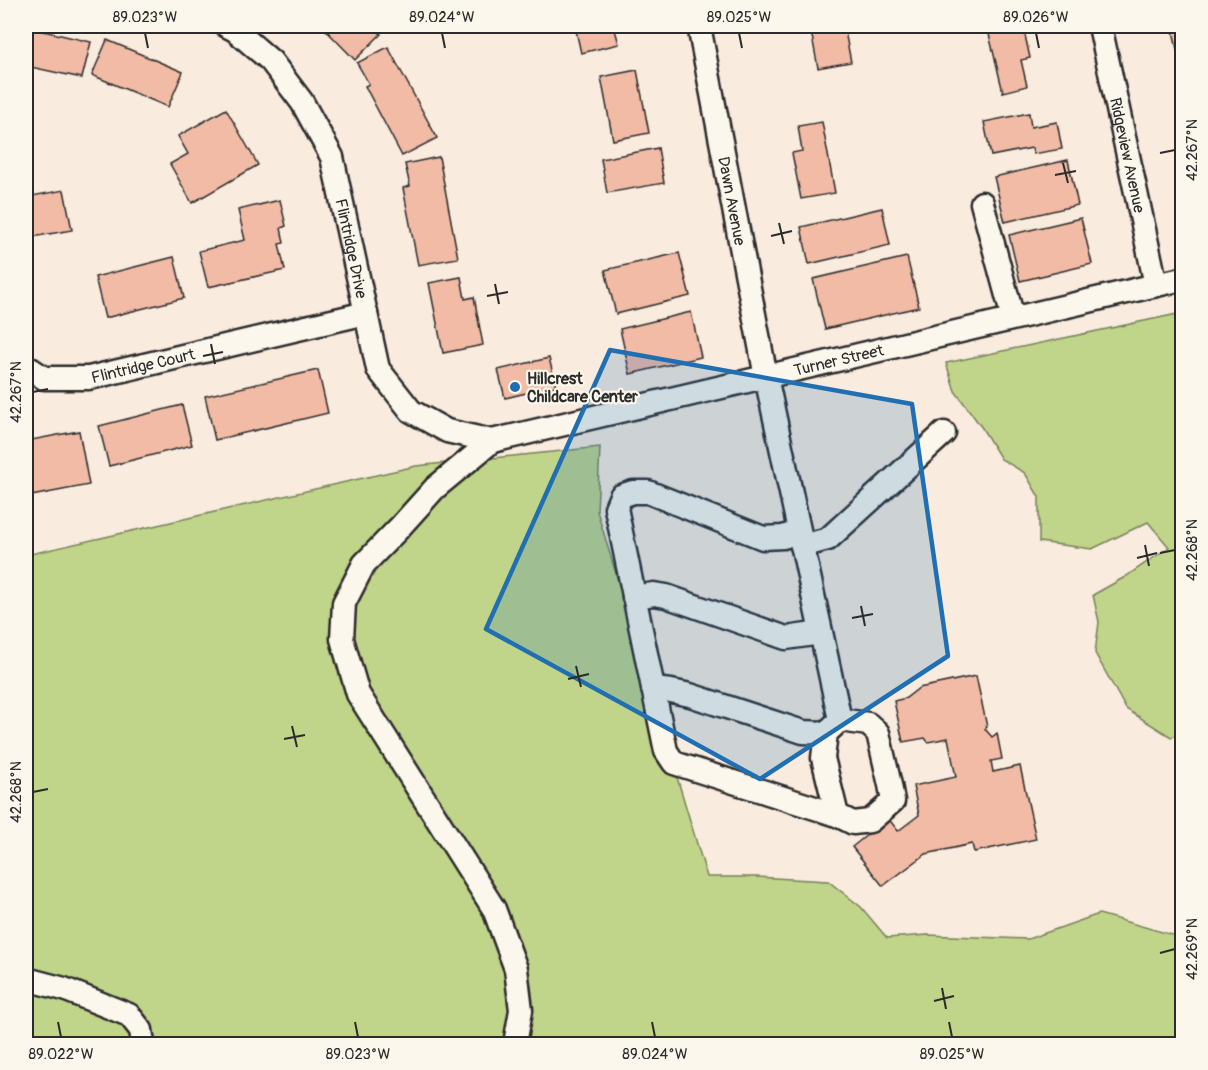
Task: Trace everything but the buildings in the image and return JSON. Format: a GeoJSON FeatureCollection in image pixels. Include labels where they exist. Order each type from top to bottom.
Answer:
{"type":"FeatureCollection","features":[{"type":"Feature","properties":{"kind":"street","name":"Flintridge Drive"},"geometry":{"type":"LineString","coordinates":[[226,26],[235,30],[271,61],[302,102],[332,157],[378,369],[411,411],[447,431],[492,441]]}},
{"type":"Feature","properties":{"kind":"street","name":"Dawn Avenue"},"geometry":{"type":"LineString","coordinates":[[699,26],[766,377],[821,633],[833,727],[824,758],[837,815]]}},
{"type":"Feature","properties":{"kind":"street","name":"Ridgeview Avenue"},"geometry":{"type":"LineString","coordinates":[[1100,26],[1156,285]]}},
{"type":"Feature","properties":{"kind":"street"},"geometry":{"type":"LineString","coordinates":[[982,203],[1013,318]]}},
{"type":"Feature","properties":{"kind":"street","name":"Turner Street"},"geometry":{"type":"LineString","coordinates":[[492,441],[1182,279]]}},
{"type":"Feature","properties":{"kind":"street","name":"Flintridge Court"},"geometry":{"type":"LineString","coordinates":[[26,366],[44,378],[89,378],[366,313]]}},
{"type":"Feature","properties":{"kind":"street"},"geometry":{"type":"LineString","coordinates":[[653,689],[690,695],[802,732],[868,724],[878,733],[892,801],[870,821],[853,824],[837,815],[674,762],[666,751],[653,689],[634,597],[616,508],[621,496],[633,492],[648,492],[763,538],[828,539],[944,433]]}},
{"type":"Feature","properties":{"kind":"street"},"geometry":{"type":"LineString","coordinates":[[492,441],[435,488],[364,564],[344,603],[342,639],[358,694],[495,909],[516,969],[521,1010],[515,1044]]}},
{"type":"Feature","properties":{"kind":"street"},"geometry":{"type":"LineString","coordinates":[[634,597],[654,594],[666,596],[786,638],[821,633]]}},
{"type":"Feature","properties":{"kind":"street"},"geometry":{"type":"LineString","coordinates":[[26,979],[64,989],[129,1016],[141,1030],[143,1044]]}},
{"type":"Feature","properties":{"kind":"highlighted area"},"geometry":{"type":"Polygon","coordinates":[[[610,350],[912,404],[948,656],[760,779],[486,629],[610,350]]]}},
{"type":"Feature","properties":{"kind":"green space"},"geometry":{"type":"Polygon","coordinates":[[[1182,313],[1182,734],[1171,737],[1126,709],[1095,653],[1099,622],[1093,595],[1125,577],[1169,547],[1148,522],[1092,549],[1039,542],[1039,497],[1025,473],[1001,459],[955,391],[946,363],[1182,313]]]}},
{"type":"Feature","properties":{"kind":"green space"},"geometry":{"type":"Polygon","coordinates":[[[600,447],[597,511],[707,877],[828,881],[861,907],[887,938],[928,935],[1028,939],[1099,914],[1180,937],[1182,943],[1182,1044],[26,1044],[26,555],[416,466],[600,447]]]}},
{"type":"Feature","properties":{"kind":"place","name":"Hillcrest Childcare Center"},"geometry":{"type":"Point","coordinates":[515,387]}}]}
